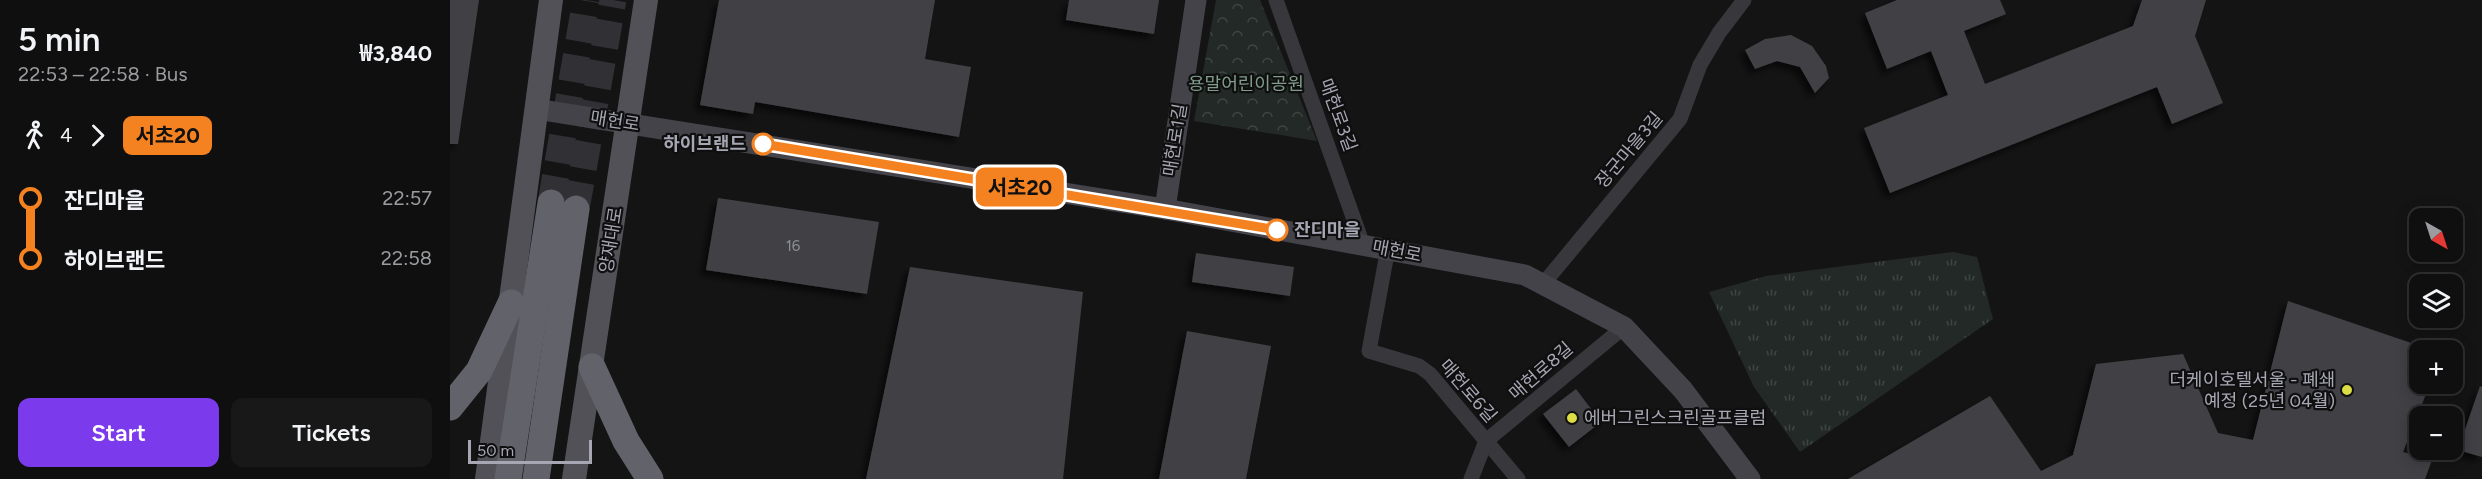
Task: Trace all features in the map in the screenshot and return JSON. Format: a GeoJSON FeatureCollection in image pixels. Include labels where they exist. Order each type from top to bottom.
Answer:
{"type":"FeatureCollection","features":[{"type":"Feature","properties":{"kind":"highway"},"geometry":{"type":"LineString","coordinates":[[508,479],[564,206],[536,479]]}},
{"type":"Feature","properties":{"kind":"highway"},"geometry":{"type":"LineString","coordinates":[[450,407],[479,371],[511,303]]}},
{"type":"Feature","properties":{"kind":"highway"},"geometry":{"type":"LineString","coordinates":[[592,367],[626,441],[650,479]]}},
{"type":"Feature","properties":{"kind":"main road"},"geometry":{"type":"LineString","coordinates":[[487,479],[551,0]]}},
{"type":"Feature","properties":{"kind":"main road","name":"양재대로"},"geometry":{"type":"LineString","coordinates":[[574,479],[646,0]]}},
{"type":"Feature","properties":{"kind":"main road","name":"매헌로1길"},"geometry":{"type":"LineString","coordinates":[[1165,209],[1196,0]]}},
{"type":"Feature","properties":{"kind":"main road","name":"매헌로"},"geometry":{"type":"LineString","coordinates":[[536,109],[1165,209],[1388,248],[1525,275],[1624,327],[1683,390],[1750,479]]}},
{"type":"Feature","properties":{"kind":"street","name":"매헌로3길"},"geometry":{"type":"LineString","coordinates":[[1276,0],[1363,244]]}},
{"type":"Feature","properties":{"kind":"street","name":"장군마을3길"},"geometry":{"type":"LineString","coordinates":[[1544,283],[1680,119],[1700,65],[1719,33],[1744,0]]}},
{"type":"Feature","properties":{"kind":"street","name":"매헌로6길"},"geometry":{"type":"LineString","coordinates":[[1388,248],[1369,351],[1419,366],[1430,374],[1518,479]]}},
{"type":"Feature","properties":{"kind":"street","name":"매헌로8길"},"geometry":{"type":"LineString","coordinates":[[1486,441],[1499,433],[1624,327]]}},
{"type":"Feature","properties":{"kind":"street"},"geometry":{"type":"LineString","coordinates":[[1471,479],[1486,441]]}},
{"type":"Feature","properties":{"kind":"green space","name":"용말어린이공원"},"geometry":{"type":"Polygon","coordinates":[[[1216,0],[1260,0],[1317,141],[1194,121],[1216,0]]]}},
{"type":"Feature","properties":{"kind":"green space"},"geometry":{"type":"Polygon","coordinates":[[[1953,252],[1977,257],[1993,319],[1800,452],[1754,387],[1709,292],[1766,276],[1953,252]]]}},
{"type":"Feature","properties":{"kind":"building"},"geometry":{"type":"Polygon","coordinates":[[[450,0],[479,0],[458,144],[450,144],[450,0]]]}},
{"type":"Feature","properties":{"kind":"building"},"geometry":{"type":"Polygon","coordinates":[[[719,0],[935,0],[925,59],[971,67],[959,137],[755,102],[753,114],[700,105],[719,0]]]}},
{"type":"Feature","properties":{"kind":"building"},"geometry":{"type":"Polygon","coordinates":[[[1069,0],[1159,0],[1154,34],[1066,20],[1069,0]]]}},
{"type":"Feature","properties":{"kind":"building"},"geometry":{"type":"Polygon","coordinates":[[[1897,0],[2000,0],[2006,14],[1964,31],[1985,84],[2133,26],[2142,0],[2206,0],[2195,36],[2223,103],[2172,124],[2157,87],[1890,193],[1864,128],[1948,95],[1931,51],[1887,69],[1865,13],[1897,0]]]}},
{"type":"Feature","properties":{"kind":"building"},"geometry":{"type":"Polygon","coordinates":[[[1791,35],[1812,46],[1826,66],[1829,78],[1815,93],[1800,67],[1777,61],[1755,69],[1745,50],[1765,39],[1791,35]]]}},
{"type":"Feature","properties":{"kind":"building"},"geometry":{"type":"Polygon","coordinates":[[[718,198],[879,222],[867,294],[706,270],[718,198]]]}},
{"type":"Feature","properties":{"kind":"building"},"geometry":{"type":"Polygon","coordinates":[[[1196,253],[1294,267],[1290,296],[1192,282],[1196,253]]]}},
{"type":"Feature","properties":{"kind":"building"},"geometry":{"type":"Polygon","coordinates":[[[910,267],[1083,292],[1063,479],[866,479],[910,267]]]}},
{"type":"Feature","properties":{"kind":"building","name":"더케이호텔서울 - 폐쇄 예정 (25년 04월)"},"geometry":{"type":"Polygon","coordinates":[[[2288,301],[2409,342],[2409,394],[2426,394],[2421,406],[2409,406],[2409,437],[2403,452],[2409,454],[2409,460],[2432,460],[2425,479],[1848,479],[1990,396],[2041,471],[2073,455],[2096,364],[2183,354],[2218,433],[2253,440],[2288,301]]]}},
{"type":"Feature","properties":{"kind":"building"},"geometry":{"type":"Polygon","coordinates":[[[1187,331],[1271,346],[1246,479],[1159,479],[1187,331]]]}},
{"type":"Feature","properties":{"kind":"building"},"geometry":{"type":"Polygon","coordinates":[[[2480,386],[2482,387],[2482,457],[2463,451],[2463,435],[2480,386]]]}},
{"type":"Feature","properties":{"kind":"building","name":"에버그린스크린골프클럼"},"geometry":{"type":"Polygon","coordinates":[[[1576,389],[1601,422],[1569,447],[1543,414],[1576,389]]]}},
{"type":"Feature","properties":{"kind":"tunnel"},"geometry":{"type":"LineString","coordinates":[[551,203],[586,0]]}},
{"type":"Feature","properties":{"kind":"tunnel"},"geometry":{"type":"LineString","coordinates":[[576,209],[613,0]]}},
{"type":"Feature","properties":{"kind":"bus line","name":"서초20"},"geometry":{"type":"LineString","coordinates":[[763,144],[914,168],[991,183],[1165,209],[1277,230]]}},
{"type":"Feature","properties":{"kind":"place","name":"하이브랜드"},"geometry":{"type":"Point","coordinates":[763,144]}},
{"type":"Feature","properties":{"kind":"place","name":"잔디마을"},"geometry":{"type":"Point","coordinates":[1277,230]}},
{"type":"Feature","properties":{"kind":"place","name":"더케이호텔서울 - 폐쇄 예정 (25년 04월)"},"geometry":{"type":"Point","coordinates":[2347,390]}},
{"type":"Feature","properties":{"kind":"place","name":"에버그린스크린골프클럼"},"geometry":{"type":"Point","coordinates":[1572,418]}}]}
